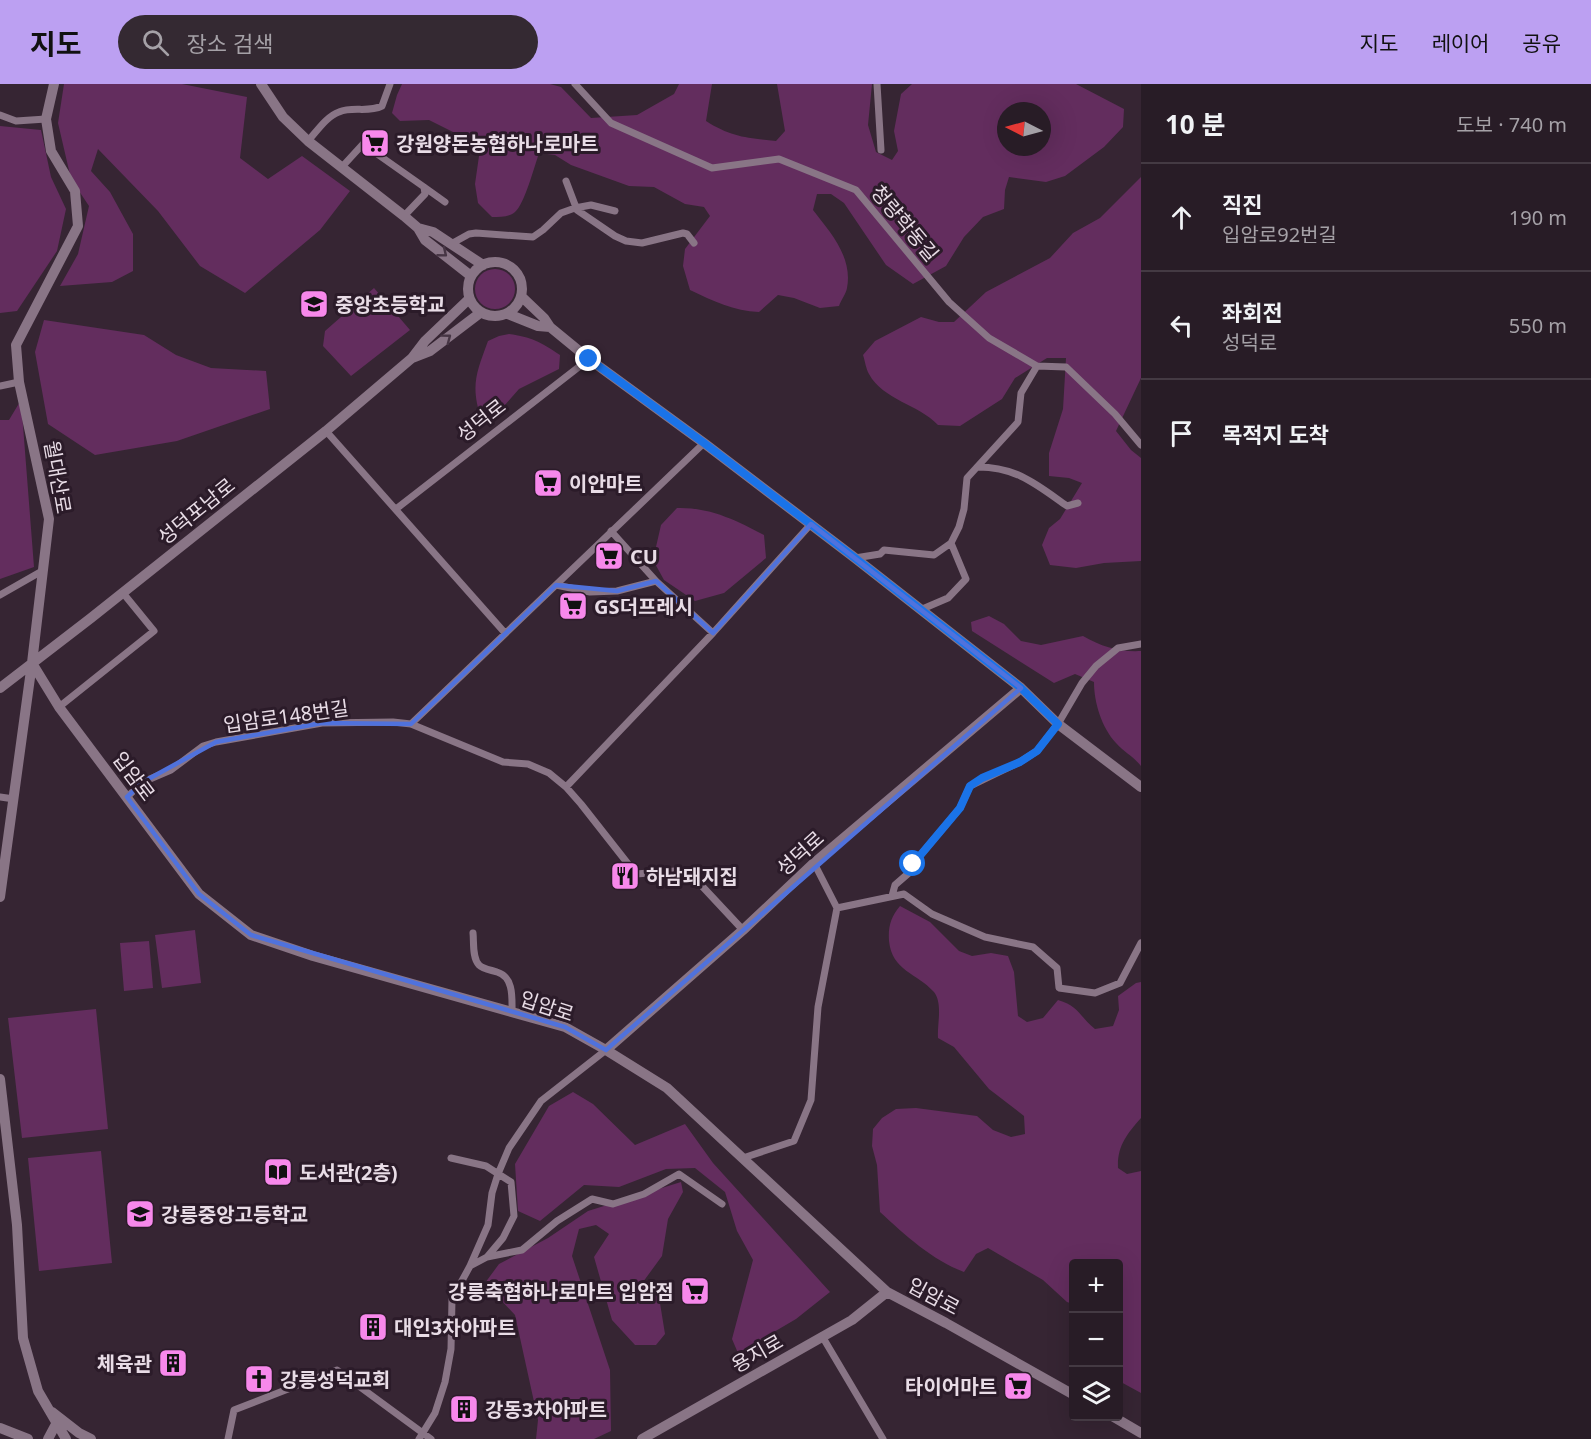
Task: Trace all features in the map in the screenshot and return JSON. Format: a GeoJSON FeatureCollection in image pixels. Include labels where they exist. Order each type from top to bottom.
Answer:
{"type":"FeatureCollection","features":[{"type":"Feature","properties":{"kind":"street","name":"월대산로"},"geometry":{"type":"LineString","coordinates":[[0,897],[49,519],[19,382],[16,345],[78,226],[75,191],[51,151],[46,119],[54,84]]}},
{"type":"Feature","properties":{"kind":"street"},"geometry":{"type":"LineString","coordinates":[[261,84],[283,117],[308,141],[404,216],[418,228],[425,240],[471,276]]}},
{"type":"Feature","properties":{"kind":"street"},"geometry":{"type":"LineString","coordinates":[[308,141],[327,120],[339,112],[373,110],[382,106],[390,84]]}},
{"type":"Feature","properties":{"kind":"street","name":"청량학동길"},"geometry":{"type":"LineString","coordinates":[[575,84],[611,123],[712,168],[779,159],[856,190],[949,302],[989,338],[1036,366],[1066,367],[1115,414],[1141,445]]}},
{"type":"Feature","properties":{"kind":"street"},"geometry":{"type":"LineString","coordinates":[[878,84],[880,150]]}},
{"type":"Feature","properties":{"kind":"street"},"geometry":{"type":"LineString","coordinates":[[0,115],[16,121],[46,119]]}},
{"type":"Feature","properties":{"kind":"street"},"geometry":{"type":"LineString","coordinates":[[341,168],[363,144],[445,202]]}},
{"type":"Feature","properties":{"kind":"street"},"geometry":{"type":"LineString","coordinates":[[566,181],[575,208],[602,228],[626,241],[642,243],[683,232],[694,243]]}},
{"type":"Feature","properties":{"kind":"street"},"geometry":{"type":"LineString","coordinates":[[404,216],[425,194],[424,187]]}},
{"type":"Feature","properties":{"kind":"street"},"geometry":{"type":"LineString","coordinates":[[451,244],[469,234],[476,233],[533,237],[561,213],[575,208],[591,205],[615,211]]}},
{"type":"Feature","properties":{"kind":"street"},"geometry":{"type":"LineString","coordinates":[[418,228],[433,232],[483,265]]}},
{"type":"Feature","properties":{"kind":"street"},"geometry":{"type":"LineString","coordinates":[[493,262],[503,263],[513,268],[519,276],[523,286],[522,297],[517,307],[508,314],[489,317],[480,313],[469,299],[467,287],[471,276],[483,265],[493,262]]}},
{"type":"Feature","properties":{"kind":"street"},"geometry":{"type":"LineString","coordinates":[[522,297],[550,327],[589,359],[855,558],[1021,688],[1058,724],[1141,787]]}},
{"type":"Feature","properties":{"kind":"street"},"geometry":{"type":"LineString","coordinates":[[412,358],[425,341],[469,299]]}},
{"type":"Feature","properties":{"kind":"street"},"geometry":{"type":"LineString","coordinates":[[412,358],[430,351],[480,313]]}},
{"type":"Feature","properties":{"kind":"street"},"geometry":{"type":"LineString","coordinates":[[508,314],[538,326],[550,327]]}},
{"type":"Feature","properties":{"kind":"street","name":"성덕포남로"},"geometry":{"type":"LineString","coordinates":[[0,688],[326,431],[412,358]]}},
{"type":"Feature","properties":{"kind":"street","name":"성덕로"},"geometry":{"type":"LineString","coordinates":[[396,509],[589,359]]}},
{"type":"Feature","properties":{"kind":"street"},"geometry":{"type":"LineString","coordinates":[[855,558],[880,554],[884,550],[934,555],[951,543],[959,528],[964,509],[967,478],[1018,422],[1021,393],[1036,366]]}},
{"type":"Feature","properties":{"kind":"street"},"geometry":{"type":"LineString","coordinates":[[0,386],[19,382]]}},
{"type":"Feature","properties":{"kind":"street"},"geometry":{"type":"LineString","coordinates":[[326,431],[505,633]]}},
{"type":"Feature","properties":{"kind":"street"},"geometry":{"type":"LineString","coordinates":[[411,724],[704,443]]}},
{"type":"Feature","properties":{"kind":"street"},"geometry":{"type":"LineString","coordinates":[[978,467],[996,467],[1016,473],[1067,506],[1078,503]]}},
{"type":"Feature","properties":{"kind":"street"},"geometry":{"type":"LineString","coordinates":[[566,786],[713,633],[811,524]]}},
{"type":"Feature","properties":{"kind":"street"},"geometry":{"type":"LineString","coordinates":[[611,531],[656,580],[713,633]]}},
{"type":"Feature","properties":{"kind":"street"},"geometry":{"type":"LineString","coordinates":[[920,610],[948,598],[966,579],[951,543]]}},
{"type":"Feature","properties":{"kind":"street"},"geometry":{"type":"LineString","coordinates":[[0,595],[42,571]]}},
{"type":"Feature","properties":{"kind":"street"},"geometry":{"type":"LineString","coordinates":[[556,585],[590,592],[617,591],[656,580]]}},
{"type":"Feature","properties":{"kind":"street"},"geometry":{"type":"LineString","coordinates":[[59,707],[154,631],[123,592]]}},
{"type":"Feature","properties":{"kind":"street"},"geometry":{"type":"LineString","coordinates":[[892,896],[895,885],[910,872],[913,864],[960,808],[970,786],[982,778],[1020,762],[1037,751],[1058,724],[1082,683],[1096,666],[1118,648],[1141,644]]}},
{"type":"Feature","properties":{"kind":"street","name":"입암로"},"geometry":{"type":"LineString","coordinates":[[32,663],[59,707],[199,894],[251,935],[313,956],[565,1027],[667,1088],[887,1292],[1069,1392]]}},
{"type":"Feature","properties":{"kind":"street","name":"성덕로"},"geometry":{"type":"LineString","coordinates":[[606,1050],[743,930],[814,863],[1021,688]]}},
{"type":"Feature","properties":{"kind":"street","name":"입암로148번길"},"geometry":{"type":"LineString","coordinates":[[127,797],[143,782],[171,770],[203,746],[216,742],[322,723],[411,724],[503,762],[528,764],[549,773],[566,786],[636,874],[687,870],[743,930]]}},
{"type":"Feature","properties":{"kind":"street"},"geometry":{"type":"LineString","coordinates":[[0,797],[14,800]]}},
{"type":"Feature","properties":{"kind":"street"},"geometry":{"type":"LineString","coordinates":[[743,1158],[794,1141],[811,1100],[818,1007],[837,908],[814,863]]}},
{"type":"Feature","properties":{"kind":"street"},"geometry":{"type":"LineString","coordinates":[[837,908],[904,894],[932,914],[985,937],[1033,947],[1057,968],[1059,988],[1095,993],[1120,983],[1141,943]]}},
{"type":"Feature","properties":{"kind":"street"},"geometry":{"type":"LineString","coordinates":[[473,933],[476,960],[479,965],[501,973],[509,984],[512,993],[512,1013]]}},
{"type":"Feature","properties":{"kind":"street"},"geometry":{"type":"LineString","coordinates":[[421,1436],[435,1413],[445,1382],[451,1349],[452,1299],[488,1225],[492,1193],[509,1148],[541,1101],[606,1050]]}},
{"type":"Feature","properties":{"kind":"street"},"geometry":{"type":"LineString","coordinates":[[0,1079],[17,1225],[22,1338],[32,1375],[46,1408],[66,1439]]}},
{"type":"Feature","properties":{"kind":"street"},"geometry":{"type":"LineString","coordinates":[[451,1158],[486,1166],[511,1182],[514,1216],[503,1238],[487,1257]]}},
{"type":"Feature","properties":{"kind":"street"},"geometry":{"type":"LineString","coordinates":[[470,1266],[487,1257],[522,1250],[557,1221],[592,1199],[613,1204],[644,1194],[679,1174],[722,1204]]}},
{"type":"Feature","properties":{"kind":"street","name":"용지로"},"geometry":{"type":"LineString","coordinates":[[646,1438],[852,1320],[887,1292]]}},
{"type":"Feature","properties":{"kind":"street"},"geometry":{"type":"LineString","coordinates":[[822,1336],[883,1439]]}},
{"type":"Feature","properties":{"kind":"street"},"geometry":{"type":"LineString","coordinates":[[228,1439],[234,1410],[337,1370],[421,1436],[431,1439]]}},
{"type":"Feature","properties":{"kind":"street"},"geometry":{"type":"LineString","coordinates":[[46,1408],[79,1433],[91,1439]]}},
{"type":"Feature","properties":{"kind":"street"},"geometry":{"type":"LineString","coordinates":[[1121,1421],[1141,1433]]}},
{"type":"Feature","properties":{"kind":"street"},"geometry":{"type":"LineString","coordinates":[[48,1439],[56,1424]]}},
{"type":"Feature","properties":{"kind":"street"},"geometry":{"type":"LineString","coordinates":[[0,1428],[28,1439]]}},
{"type":"Feature","properties":{"kind":"highlighted area"},"geometry":{"type":"Polygon","coordinates":[[[811,524],[1021,688],[606,1050],[565,1027],[251,935],[199,894],[127,797],[143,782],[216,742],[322,723],[411,724],[556,585],[617,591],[656,581],[713,633],[811,524]]]}},
{"type":"Feature","properties":{"kind":"shaded area"},"geometry":{"type":"Polygon","coordinates":[[[64,84],[182,84],[247,97],[240,158],[268,179],[302,156],[350,191],[320,230],[245,293],[200,266],[158,211],[98,149],[91,171],[110,192],[133,234],[133,271],[112,282],[60,286],[78,254],[89,206],[71,179],[58,123],[64,84]]]}},
{"type":"Feature","properties":{"kind":"shaded area"},"geometry":{"type":"Polygon","coordinates":[[[402,84],[550,84],[561,87],[591,118],[637,115],[674,94],[679,84],[712,84],[706,121],[740,136],[776,141],[785,131],[777,84],[872,84],[868,125],[876,152],[892,160],[898,151],[894,131],[901,94],[912,84],[1076,84],[1124,109],[1123,127],[1104,147],[1065,176],[1046,182],[1009,177],[1005,190],[1004,209],[983,217],[964,237],[946,266],[913,284],[886,265],[844,203],[831,194],[817,194],[813,210],[839,246],[847,266],[845,295],[839,306],[820,308],[794,298],[778,295],[759,312],[732,308],[690,290],[683,266],[685,249],[710,216],[704,207],[685,204],[654,187],[629,186],[571,165],[555,155],[539,153],[518,208],[510,215],[492,217],[478,203],[475,184],[479,156],[471,141],[429,120],[400,121],[392,113],[402,84]]]}},
{"type":"Feature","properties":{"kind":"shaded area"},"geometry":{"type":"Polygon","coordinates":[[[0,126],[41,130],[51,177],[66,209],[57,251],[17,311],[0,313],[0,126]]]}},
{"type":"Feature","properties":{"kind":"shaded area"},"geometry":{"type":"Polygon","coordinates":[[[1141,177],[1141,378],[1116,431],[1131,450],[1141,458],[1141,561],[1104,563],[1076,568],[1050,565],[1042,545],[1049,528],[1060,519],[1082,483],[1069,478],[1049,476],[1049,453],[1063,409],[1066,358],[1047,358],[1015,378],[1002,399],[960,426],[938,425],[921,412],[883,390],[869,374],[863,355],[875,341],[921,317],[939,322],[954,322],[986,292],[1050,258],[1073,233],[1100,218],[1141,177]]]}},
{"type":"Feature","properties":{"kind":"shaded area"},"geometry":{"type":"Polygon","coordinates":[[[495,269],[503,270],[509,275],[514,281],[514,297],[509,303],[503,308],[495,309],[487,308],[481,303],[476,297],[475,289],[476,281],[481,275],[487,270],[495,269]]]}},
{"type":"Feature","properties":{"kind":"shaded area"},"geometry":{"type":"Polygon","coordinates":[[[374,288],[410,330],[351,376],[323,346],[325,331],[374,288]]]}},
{"type":"Feature","properties":{"kind":"shaded area"},"geometry":{"type":"Polygon","coordinates":[[[44,320],[144,335],[176,355],[211,368],[266,371],[270,409],[177,441],[95,455],[48,424],[35,352],[44,320]]]}},
{"type":"Feature","properties":{"kind":"shaded area"},"geometry":{"type":"Polygon","coordinates":[[[509,334],[536,341],[560,355],[559,369],[519,389],[496,415],[482,421],[475,389],[480,362],[488,341],[509,334]]]}},
{"type":"Feature","properties":{"kind":"shaded area"},"geometry":{"type":"Polygon","coordinates":[[[21,400],[34,567],[0,579],[0,420],[9,420],[21,400]]]}},
{"type":"Feature","properties":{"kind":"shaded area"},"geometry":{"type":"Polygon","coordinates":[[[677,508],[711,512],[764,535],[766,558],[724,593],[695,601],[664,580],[653,560],[661,525],[677,508]]]}},
{"type":"Feature","properties":{"kind":"shaded area"},"geometry":{"type":"Polygon","coordinates":[[[989,616],[1004,624],[1021,641],[1041,645],[1083,636],[1111,648],[1141,651],[1141,766],[1116,743],[1103,723],[1097,707],[1094,682],[1075,674],[1054,683],[972,631],[971,622],[989,616]]]}},
{"type":"Feature","properties":{"kind":"shaded area"},"geometry":{"type":"Polygon","coordinates":[[[900,906],[930,922],[959,951],[972,956],[991,953],[1008,956],[1014,972],[1018,1016],[1027,1022],[1043,1018],[1058,1000],[1075,1008],[1095,1029],[1113,1026],[1119,1010],[1118,996],[1141,982],[1141,1118],[1124,1141],[1119,1153],[1118,1168],[1127,1174],[1141,1171],[1141,1393],[1123,1383],[1123,1259],[1069,1259],[1069,1303],[1043,1280],[988,1248],[976,1254],[964,1272],[952,1267],[919,1246],[880,1212],[877,1165],[872,1146],[873,1129],[882,1118],[896,1109],[916,1108],[977,1116],[993,1130],[1011,1137],[1025,1134],[1024,1116],[989,1089],[954,1047],[938,1038],[937,997],[895,959],[889,941],[892,918],[900,906]]]}},
{"type":"Feature","properties":{"kind":"shaded area"},"geometry":{"type":"Polygon","coordinates":[[[195,930],[201,983],[162,988],[155,935],[195,930]]]}},
{"type":"Feature","properties":{"kind":"shaded area"},"geometry":{"type":"Polygon","coordinates":[[[149,941],[153,988],[124,991],[120,943],[149,941]]]}},
{"type":"Feature","properties":{"kind":"shaded area"},"geometry":{"type":"Polygon","coordinates":[[[96,1009],[108,1129],[22,1138],[8,1018],[96,1009]]]}},
{"type":"Feature","properties":{"kind":"shaded area"},"geometry":{"type":"Polygon","coordinates":[[[573,1092],[593,1104],[635,1145],[685,1124],[713,1163],[830,1292],[796,1319],[738,1353],[732,1339],[753,1260],[737,1231],[725,1192],[695,1168],[666,1169],[619,1187],[584,1185],[540,1221],[518,1211],[515,1164],[549,1106],[573,1092]]]}},
{"type":"Feature","properties":{"kind":"shaded area"},"geometry":{"type":"Polygon","coordinates":[[[101,1151],[112,1263],[39,1271],[28,1158],[101,1151]]]}},
{"type":"Feature","properties":{"kind":"shaded area"},"geometry":{"type":"Polygon","coordinates":[[[681,1182],[683,1192],[668,1219],[662,1256],[643,1282],[659,1297],[665,1334],[656,1345],[635,1345],[612,1320],[594,1257],[609,1234],[596,1225],[579,1229],[572,1256],[610,1370],[611,1431],[594,1439],[536,1439],[538,1420],[515,1315],[485,1283],[499,1264],[548,1238],[588,1211],[681,1182]]]}},
{"type":"Feature","properties":{"kind":"place","name":"강원양돈농협하나로마트"},"geometry":{"type":"Point","coordinates":[375,143]}},
{"type":"Feature","properties":{"kind":"place","name":"중앙초등학교"},"geometry":{"type":"Point","coordinates":[314,304]}},
{"type":"Feature","properties":{"kind":"place","name":"이안마트"},"geometry":{"type":"Point","coordinates":[548,483]}},
{"type":"Feature","properties":{"kind":"place","name":"CU"},"geometry":{"type":"Point","coordinates":[609,556]}},
{"type":"Feature","properties":{"kind":"place","name":"GS더프레시"},"geometry":{"type":"Point","coordinates":[573,606]}},
{"type":"Feature","properties":{"kind":"place","name":"하남돼지집"},"geometry":{"type":"Point","coordinates":[625,876]}},
{"type":"Feature","properties":{"kind":"place","name":"도서관(2층)"},"geometry":{"type":"Point","coordinates":[278,1172]}},
{"type":"Feature","properties":{"kind":"place","name":"강릉중앙고등학교"},"geometry":{"type":"Point","coordinates":[140,1214]}},
{"type":"Feature","properties":{"kind":"place","name":"강릉축협하나로마트 입암점"},"geometry":{"type":"Point","coordinates":[695,1291]}},
{"type":"Feature","properties":{"kind":"place","name":"대인3차아파트"},"geometry":{"type":"Point","coordinates":[373,1327]}},
{"type":"Feature","properties":{"kind":"place","name":"체육관"},"geometry":{"type":"Point","coordinates":[173,1363]}},
{"type":"Feature","properties":{"kind":"place","name":"강릉성덕교회"},"geometry":{"type":"Point","coordinates":[259,1379]}},
{"type":"Feature","properties":{"kind":"place","name":"타이어마트"},"geometry":{"type":"Point","coordinates":[1018,1386]}},
{"type":"Feature","properties":{"kind":"place","name":"강동3차아파트"},"geometry":{"type":"Point","coordinates":[464,1409]}},
{"type":"Feature","properties":{"kind":"route"},"geometry":{"type":"LineString","coordinates":[[589,359],[855,558],[1021,688],[1058,724],[1037,751],[1020,762],[982,778],[970,786],[960,808],[913,864]]}}]}
